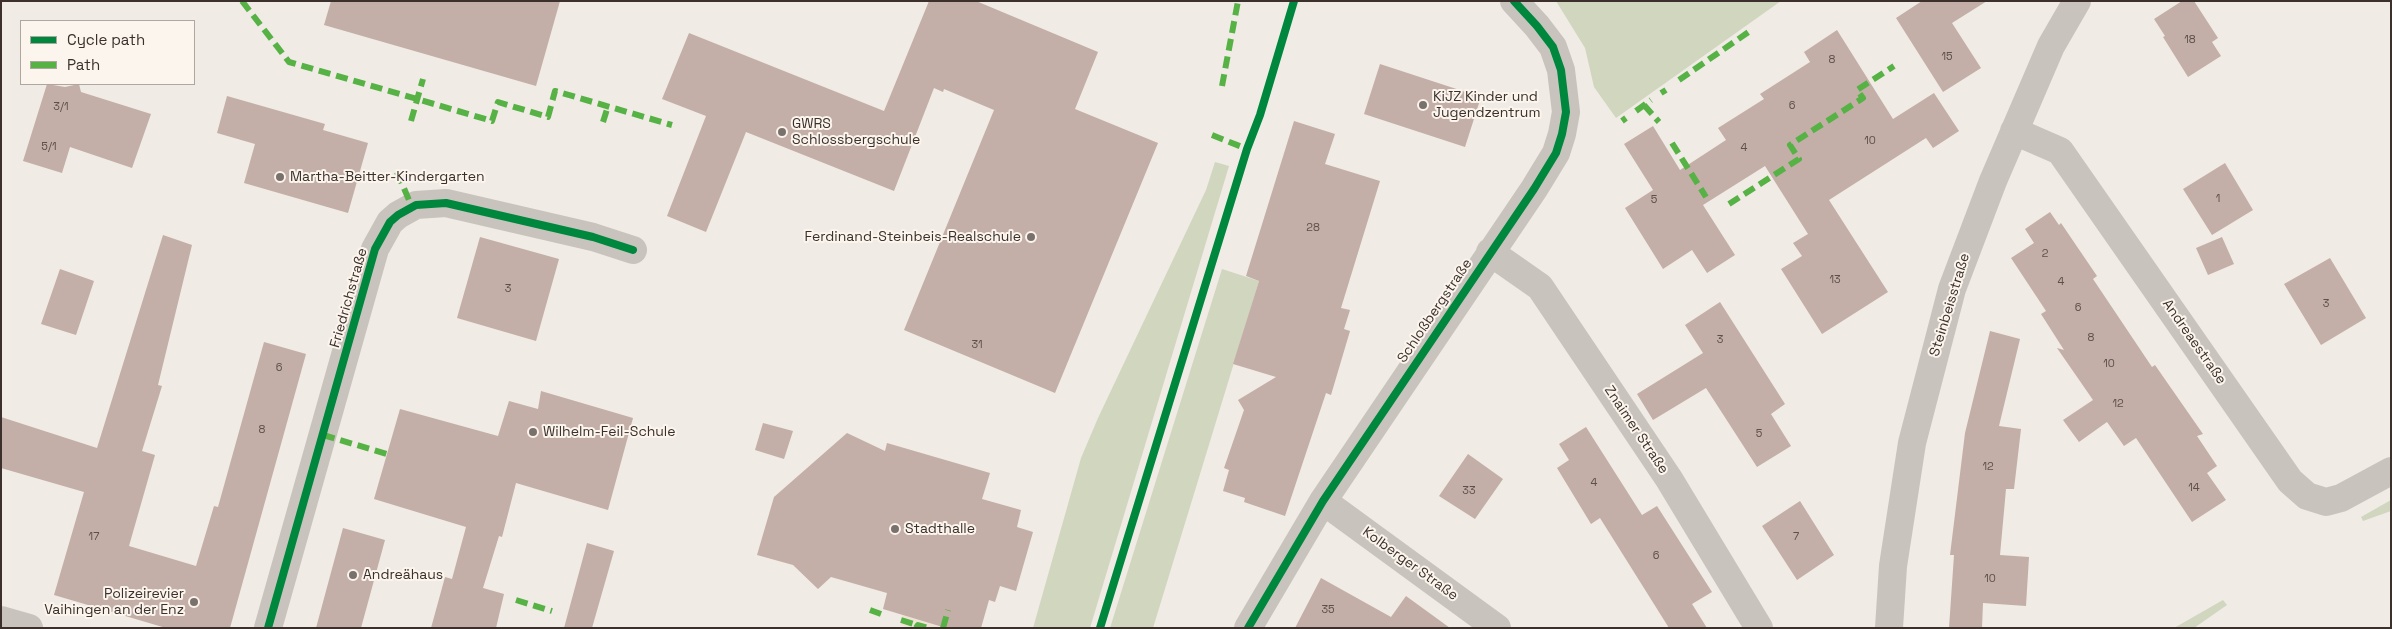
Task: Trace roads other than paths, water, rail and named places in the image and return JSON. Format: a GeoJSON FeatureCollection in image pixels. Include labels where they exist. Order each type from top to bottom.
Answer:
{"type":"FeatureCollection","features":[{"type":"Feature","properties":{"kind":"street","name":"Schloßbergstraße"},"geometry":{"type":"LineString","coordinates":[[1248,628],[1323,501],[1534,189],[1556,153],[1566,112],[1561,70],[1552,47],[1537,26],[1514,1]]}},
{"type":"Feature","properties":{"kind":"street","name":"Steinbeisstraße"},"geometry":{"type":"LineString","coordinates":[[1889,628],[1893,566],[1912,443],[1952,289],[1993,180],[2014,131],[2052,46],[2077,1]]}},
{"type":"Feature","properties":{"kind":"street","name":"Andreaestraße"},"geometry":{"type":"LineString","coordinates":[[2014,131],[2060,150],[2290,481],[2308,496],[2326,502],[2342,498],[2391,471]]}},
{"type":"Feature","properties":{"kind":"street","name":"Friedrichstraße"},"geometry":{"type":"LineString","coordinates":[[268,628],[375,249],[390,222],[416,205],[446,203],[593,237],[633,250]]}},
{"type":"Feature","properties":{"kind":"street","name":"Znaimer Straße"},"geometry":{"type":"LineString","coordinates":[[1490,252],[1540,287],[1669,479],[1759,628]]}},
{"type":"Feature","properties":{"kind":"street","name":"Kolberger Straße"},"geometry":{"type":"LineString","coordinates":[[1323,501],[1497,628]]}},
{"type":"Feature","properties":{"kind":"street"},"geometry":{"type":"LineString","coordinates":[[1,620],[29,628]]}},
{"type":"Feature","properties":{"kind":"place","name":"KiJZ Kinder und Jugendzentrum"},"geometry":{"type":"Point","coordinates":[1423,105]}},
{"type":"Feature","properties":{"kind":"place","name":"GWRS Schlossbergschule"},"geometry":{"type":"Point","coordinates":[782,132]}},
{"type":"Feature","properties":{"kind":"place","name":"Martha-Beitter-Kindergarten"},"geometry":{"type":"Point","coordinates":[280,177]}},
{"type":"Feature","properties":{"kind":"place","name":"Ferdinand-Steinbeis-Realschule"},"geometry":{"type":"Point","coordinates":[1031,237]}},
{"type":"Feature","properties":{"kind":"place","name":"Wilhelm-Feil-Schule"},"geometry":{"type":"Point","coordinates":[533,432]}},
{"type":"Feature","properties":{"kind":"place","name":"Stadthalle"},"geometry":{"type":"Point","coordinates":[895,529]}},
{"type":"Feature","properties":{"kind":"place","name":"Andreähaus"},"geometry":{"type":"Point","coordinates":[353,575]}},
{"type":"Feature","properties":{"kind":"place","name":"Polizeirevier Vaihingen an der Enz"},"geometry":{"type":"Point","coordinates":[194,602]}}]}
